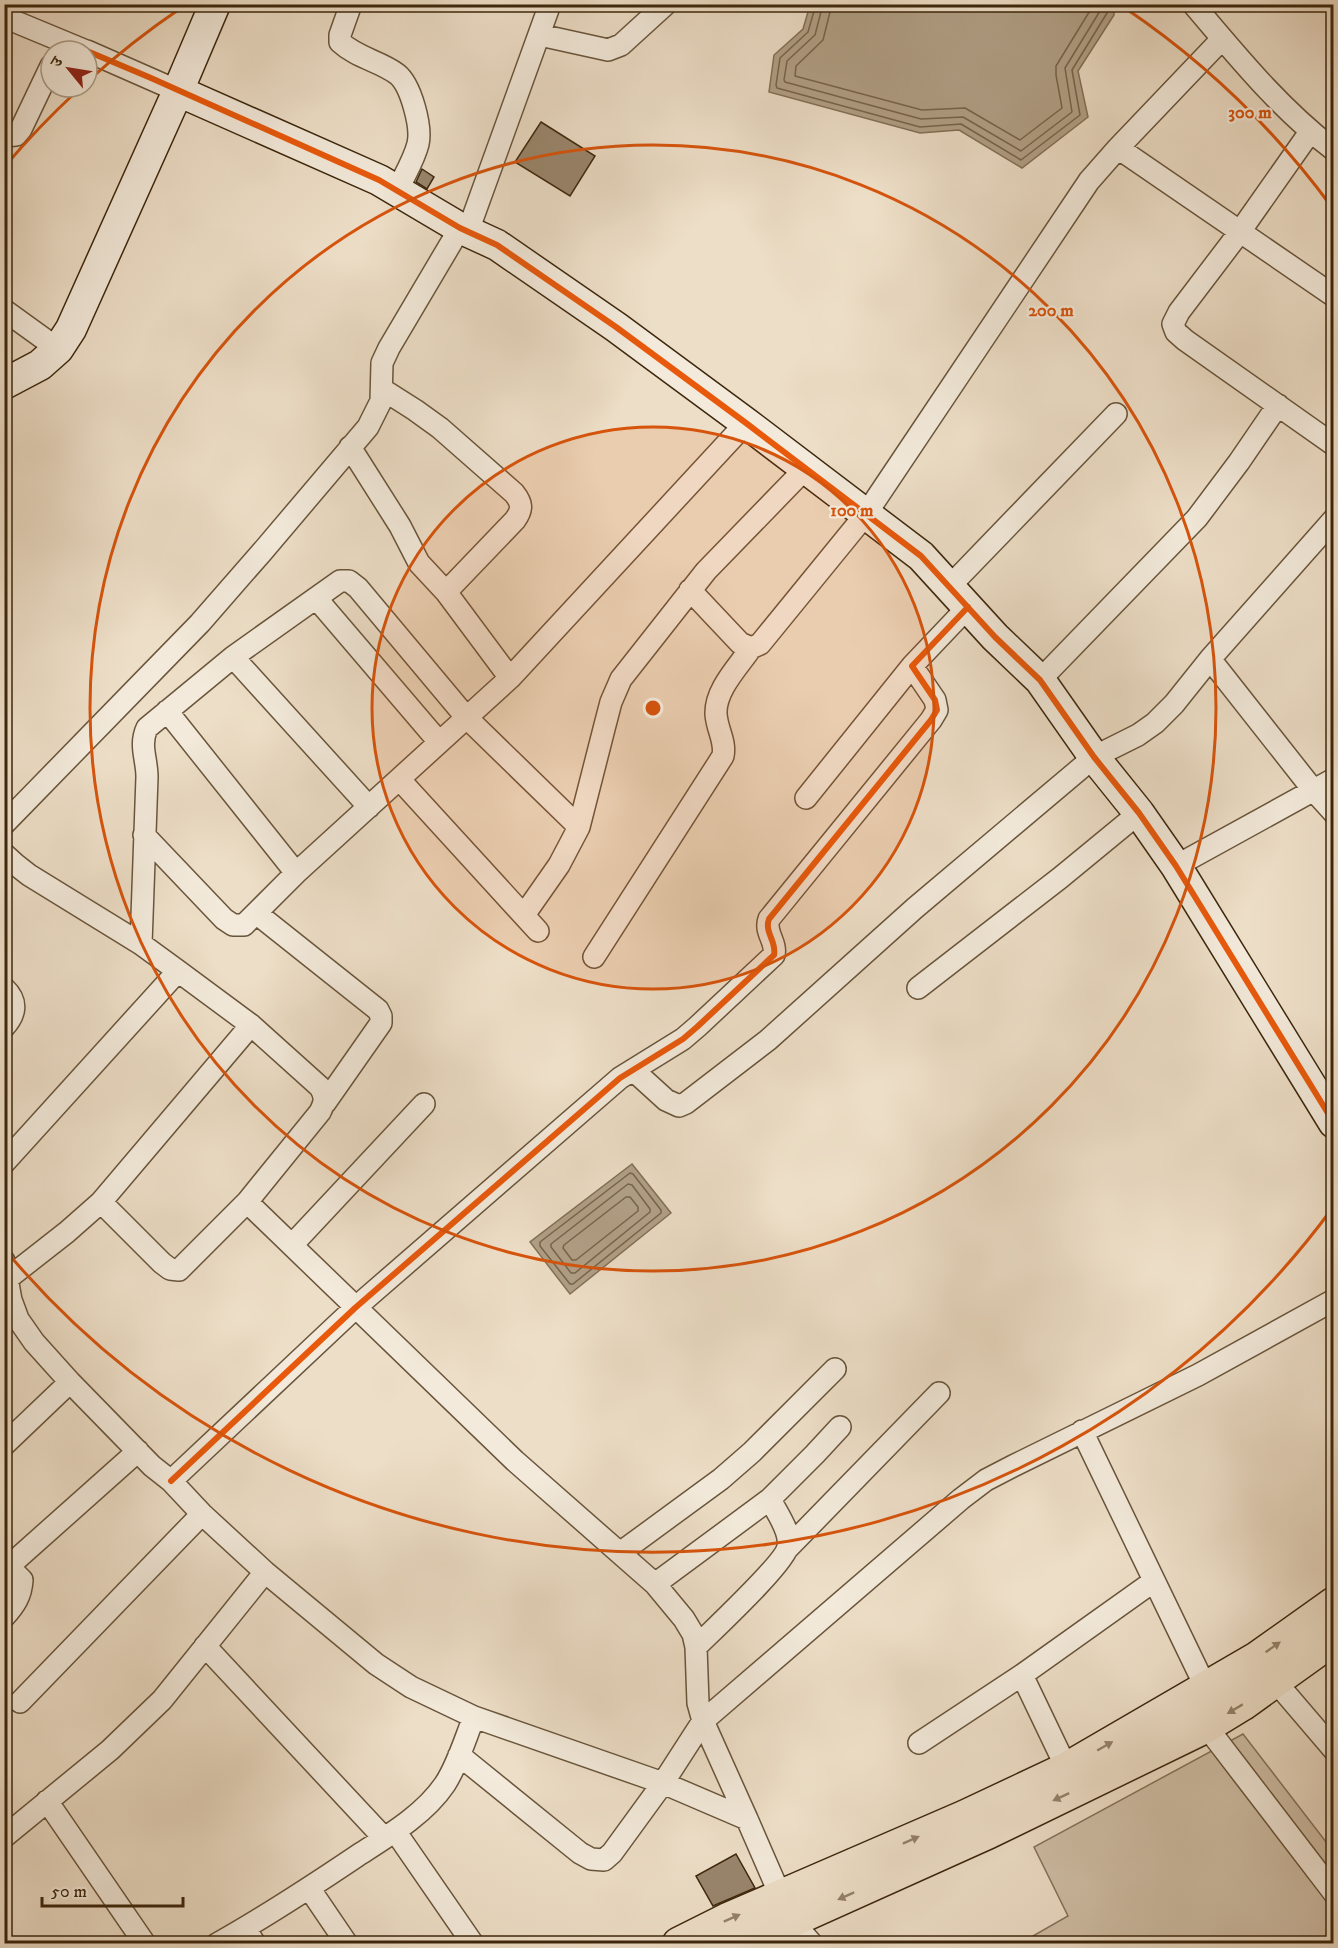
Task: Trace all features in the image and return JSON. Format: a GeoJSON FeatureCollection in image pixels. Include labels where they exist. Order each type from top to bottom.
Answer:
{"type":"FeatureCollection","features":[{"type":"Feature","properties":{"kind":"main road"},"geometry":{"type":"LineString","coordinates":[[680,1944],[794,1920],[964,1817],[1066,1768],[1258,1658],[1334,1604]]}},
{"type":"Feature","properties":{"kind":"main road"},"geometry":{"type":"LineString","coordinates":[[739,1944],[987,1832],[1206,1726],[1275,1682],[1334,1638]]}},
{"type":"Feature","properties":{"kind":"street"},"geometry":{"type":"LineString","coordinates":[[4,384],[40,365],[58,349],[71,329],[215,4]]}},
{"type":"Feature","properties":{"kind":"street"},"geometry":{"type":"LineString","coordinates":[[351,4],[340,35],[340,42],[354,52],[397,74],[410,91],[419,133],[418,143],[397,191]]}},
{"type":"Feature","properties":{"kind":"street"},"geometry":{"type":"LineString","coordinates":[[4,824],[200,623],[368,427],[381,401],[382,363],[389,348],[464,230],[550,4]]}},
{"type":"Feature","properties":{"kind":"street"},"geometry":{"type":"LineString","coordinates":[[540,35],[608,50],[621,45],[666,4]]}},
{"type":"Feature","properties":{"kind":"street"},"geometry":{"type":"LineString","coordinates":[[1193,4],[1275,99],[1310,132],[1334,150]]}},
{"type":"Feature","properties":{"kind":"street"},"geometry":{"type":"LineString","coordinates":[[4,17],[46,39]]}},
{"type":"Feature","properties":{"kind":"street"},"geometry":{"type":"LineString","coordinates":[[594,957],[723,756],[724,742],[716,714],[718,700],[751,648],[760,644],[866,514],[1089,182],[1118,148],[1222,39]]}},
{"type":"Feature","properties":{"kind":"street"},"geometry":{"type":"LineString","coordinates":[[99,57],[379,180],[464,230],[496,245],[527,264],[746,423],[921,556],[995,637],[1040,680],[1094,757],[1139,813],[1176,866],[1334,1123]]}},
{"type":"Feature","properties":{"kind":"street"},"geometry":{"type":"LineString","coordinates":[[4,136],[11,136],[21,129],[39,91]]}},
{"type":"Feature","properties":{"kind":"street"},"geometry":{"type":"LineString","coordinates":[[1310,132],[1179,312],[1173,324],[1176,333],[1185,340],[1334,445]]}},
{"type":"Feature","properties":{"kind":"street"},"geometry":{"type":"LineString","coordinates":[[1118,148],[1334,296]]}},
{"type":"Feature","properties":{"kind":"street"},"geometry":{"type":"LineString","coordinates":[[4,310],[58,349]]}},
{"type":"Feature","properties":{"kind":"street"},"geometry":{"type":"LineString","coordinates":[[382,389],[440,428],[514,493],[520,501],[521,512],[515,520],[446,592]]}},
{"type":"Feature","properties":{"kind":"street"},"geometry":{"type":"LineString","coordinates":[[1040,680],[1197,519],[1278,405]]}},
{"type":"Feature","properties":{"kind":"street"},"geometry":{"type":"LineString","coordinates":[[806,798],[912,666],[958,597],[1116,414]]}},
{"type":"Feature","properties":{"kind":"street"},"geometry":{"type":"LineString","coordinates":[[144,835],[224,919],[233,925],[244,925],[296,873],[510,678],[746,423]]}},
{"type":"Feature","properties":{"kind":"street"},"geometry":{"type":"LineString","coordinates":[[350,447],[400,525],[419,563],[446,592],[510,678]]}},
{"type":"Feature","properties":{"kind":"street"},"geometry":{"type":"LineString","coordinates":[[400,780],[531,923],[579,827],[604,725],[621,679],[690,590],[722,553],[805,469]]}},
{"type":"Feature","properties":{"kind":"street"},"geometry":{"type":"LineString","coordinates":[[633,1070],[673,1105],[679,1106],[768,1040],[915,908],[1094,757],[1138,735],[1155,723],[1174,704],[1210,659],[1329,533]]}},
{"type":"Feature","properties":{"kind":"street"},"geometry":{"type":"LineString","coordinates":[[141,944],[147,774],[143,737],[147,728],[232,657],[340,581],[349,581],[358,588],[466,717],[579,827]]}},
{"type":"Feature","properties":{"kind":"street"},"geometry":{"type":"LineString","coordinates":[[690,590],[740,643],[751,648]]}},
{"type":"Feature","properties":{"kind":"street"},"geometry":{"type":"LineString","coordinates":[[316,598],[439,742]]}},
{"type":"Feature","properties":{"kind":"street"},"geometry":{"type":"LineString","coordinates":[[232,657],[369,807]]}},
{"type":"Feature","properties":{"kind":"street"},"geometry":{"type":"LineString","coordinates":[[1210,659],[1334,813]]}},
{"type":"Feature","properties":{"kind":"street"},"geometry":{"type":"LineString","coordinates":[[171,1481],[355,1308],[575,1116],[633,1070],[683,1039],[774,955],[775,950],[767,929],[769,919],[937,710],[935,700],[912,666]]}},
{"type":"Feature","properties":{"kind":"street"},"geometry":{"type":"LineString","coordinates":[[167,711],[296,873]]}},
{"type":"Feature","properties":{"kind":"street"},"geometry":{"type":"LineString","coordinates":[[1176,866],[1334,779]]}},
{"type":"Feature","properties":{"kind":"street"},"geometry":{"type":"LineString","coordinates":[[918,988],[1060,878],[1139,813]]}},
{"type":"Feature","properties":{"kind":"street"},"geometry":{"type":"LineString","coordinates":[[8,865],[141,944],[251,1025],[320,1087],[325,1103]]}},
{"type":"Feature","properties":{"kind":"street"},"geometry":{"type":"LineString","coordinates":[[101,1202],[162,1263],[170,1269],[179,1270],[247,1202],[320,1112],[381,1023],[378,1010],[256,913]]}},
{"type":"Feature","properties":{"kind":"street"},"geometry":{"type":"LineString","coordinates":[[4,1163],[178,971]]}},
{"type":"Feature","properties":{"kind":"street"},"geometry":{"type":"LineString","coordinates":[[4,988],[11,994],[14,1002],[14,1014],[4,1027]]}},
{"type":"Feature","properties":{"kind":"street"},"geometry":{"type":"LineString","coordinates":[[251,1025],[101,1202],[67,1232],[6,1270],[11,1300],[18,1319],[34,1342],[70,1382],[152,1466],[171,1481],[202,1514],[265,1572],[376,1665],[411,1687],[474,1717],[663,1784],[747,1819]]}},
{"type":"Feature","properties":{"kind":"street"},"geometry":{"type":"LineString","coordinates":[[292,1245],[424,1104]]}},
{"type":"Feature","properties":{"kind":"street"},"geometry":{"type":"LineString","coordinates":[[247,1202],[515,1461],[655,1584],[684,1619],[693,1634],[696,1647],[698,1703],[703,1721],[794,1920]]}},
{"type":"Feature","properties":{"kind":"street"},"geometry":{"type":"LineString","coordinates":[[459,1755],[580,1852],[591,1859],[604,1860],[612,1853],[663,1784],[703,1721],[961,1499],[986,1480],[1198,1375],[1334,1300]]}},
{"type":"Feature","properties":{"kind":"street"},"geometry":{"type":"LineString","coordinates":[[620,1553],[721,1479],[752,1452],[835,1369]]}},
{"type":"Feature","properties":{"kind":"street"},"geometry":{"type":"LineString","coordinates":[[4,1445],[70,1382]]}},
{"type":"Feature","properties":{"kind":"street"},"geometry":{"type":"LineString","coordinates":[[696,1647],[763,1580],[788,1548],[939,1393]]}},
{"type":"Feature","properties":{"kind":"street"},"geometry":{"type":"LineString","coordinates":[[655,1584],[770,1499],[840,1427]]}},
{"type":"Feature","properties":{"kind":"street"},"geometry":{"type":"LineString","coordinates":[[1082,1431],[1154,1581],[1198,1692],[1206,1726],[1334,1893]]}},
{"type":"Feature","properties":{"kind":"street"},"geometry":{"type":"LineString","coordinates":[[4,1617],[14,1607],[21,1594],[22,1580],[7,1564],[138,1451]]}},
{"type":"Feature","properties":{"kind":"street"},"geometry":{"type":"LineString","coordinates":[[770,1499],[788,1534],[788,1548]]}},
{"type":"Feature","properties":{"kind":"street"},"geometry":{"type":"LineString","coordinates":[[20,1702],[202,1514]]}},
{"type":"Feature","properties":{"kind":"street"},"geometry":{"type":"LineString","coordinates":[[4,1837],[110,1750],[162,1700],[265,1572]]}},
{"type":"Feature","properties":{"kind":"street"},"geometry":{"type":"LineString","coordinates":[[919,1743],[1022,1675],[1154,1581]]}},
{"type":"Feature","properties":{"kind":"street"},"geometry":{"type":"LineString","coordinates":[[205,1646],[389,1834],[473,1944]]}},
{"type":"Feature","properties":{"kind":"street"},"geometry":{"type":"LineString","coordinates":[[1022,1675],[1066,1768]]}},
{"type":"Feature","properties":{"kind":"street"},"geometry":{"type":"LineString","coordinates":[[1275,1682],[1334,1750]]}},
{"type":"Feature","properties":{"kind":"street"},"geometry":{"type":"LineString","coordinates":[[217,1944],[250,1936],[309,1888],[420,1811],[446,1782],[474,1717]]}},
{"type":"Feature","properties":{"kind":"street"},"geometry":{"type":"LineString","coordinates":[[47,1801],[145,1944]]}},
{"type":"Feature","properties":{"kind":"street"},"geometry":{"type":"LineString","coordinates":[[309,1888],[347,1944]]}},
{"type":"Feature","properties":{"kind":"shaded area"},"geometry":{"type":"Polygon","coordinates":[[[1243,1734],[1333,1851],[1333,1943],[1019,1944],[1068,1916],[1034,1847],[1243,1734]]]}},
{"type":"Feature","properties":{"kind":"water"},"geometry":{"type":"Polygon","coordinates":[[[1114,4],[1114,15],[1078,71],[1088,117],[1022,168],[959,130],[920,133],[769,92],[774,55],[803,29],[810,5],[1114,4]]]}},
{"type":"Feature","properties":{"kind":"water"},"geometry":{"type":"Polygon","coordinates":[[[632,1164],[671,1213],[570,1294],[530,1242],[632,1164]]]}},
{"type":"Feature","properties":{"kind":"building"},"geometry":{"type":"Polygon","coordinates":[[[541,122],[595,156],[570,196],[515,162],[541,122]]]}},
{"type":"Feature","properties":{"kind":"building"},"geometry":{"type":"Polygon","coordinates":[[[422,169],[434,177],[427,189],[416,182],[422,169]]]}},
{"type":"Feature","properties":{"kind":"building"},"geometry":{"type":"Polygon","coordinates":[[[736,1854],[755,1888],[713,1906],[696,1876],[736,1854]]]}},
{"type":"Feature","properties":{"kind":"cycle path"},"geometry":{"type":"LineString","coordinates":[[99,56],[379,180],[460,228],[497,245],[616,327],[921,556],[995,637],[1040,680],[1094,757],[1139,813],[1176,866],[1334,1123]]}},
{"type":"Feature","properties":{"kind":"cycle path"},"geometry":{"type":"LineString","coordinates":[[171,1481],[355,1308],[620,1078],[683,1039],[774,955],[774,946],[768,928],[769,919],[937,710],[935,700],[912,666],[968,607]]}}]}
